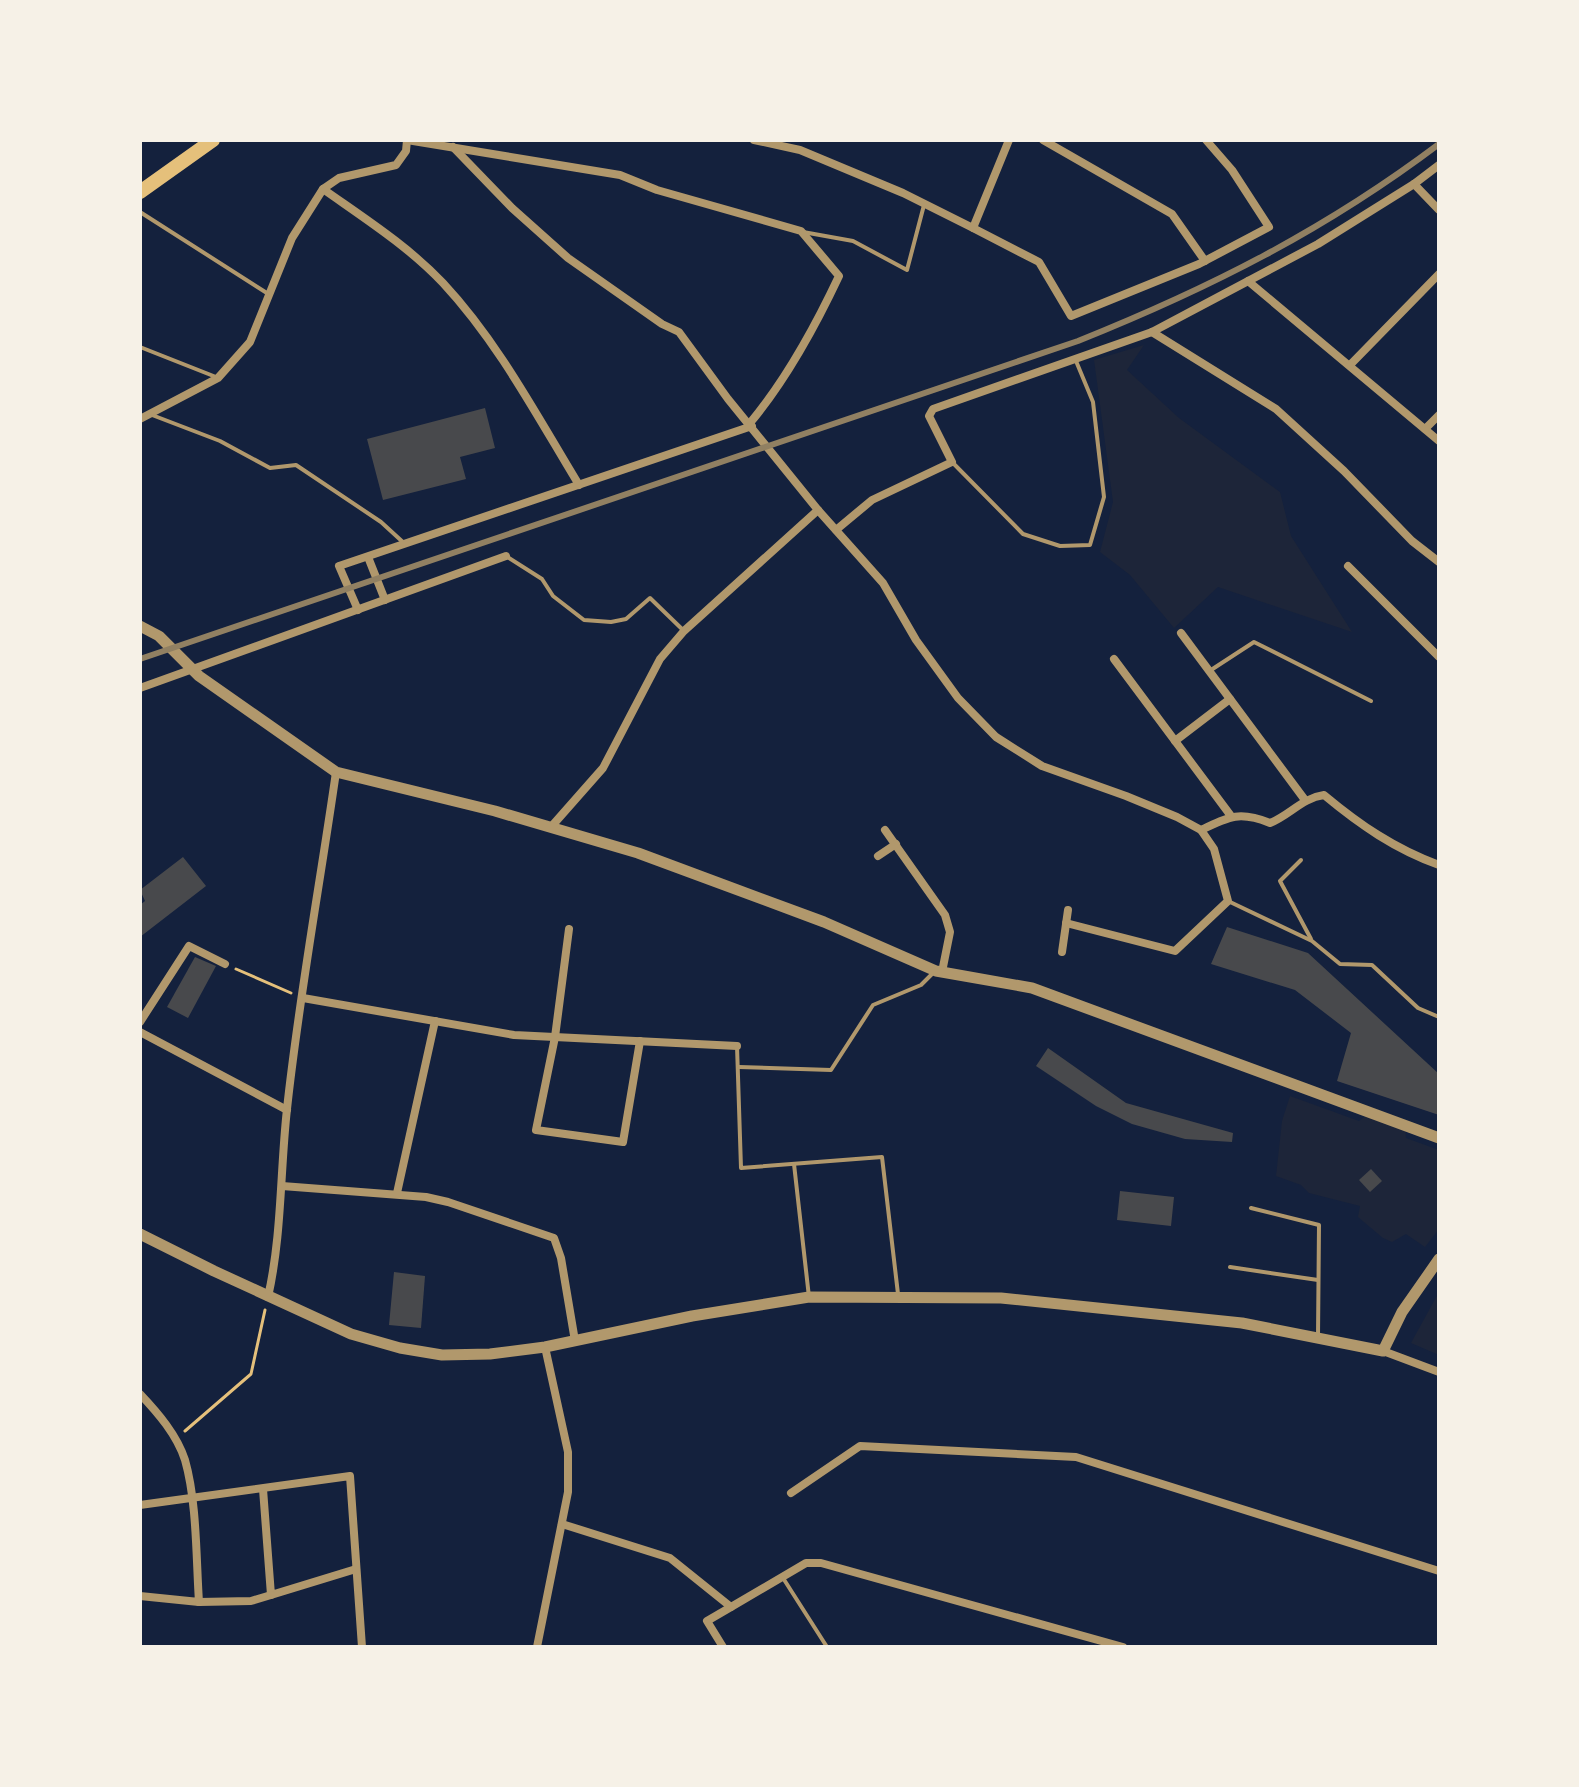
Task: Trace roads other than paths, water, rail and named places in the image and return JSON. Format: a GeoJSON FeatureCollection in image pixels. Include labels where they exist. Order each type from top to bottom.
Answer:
{"type":"FeatureCollection","features":[{"type":"Feature","properties":{"kind":"main road"},"geometry":{"type":"LineString","coordinates":[[140,192],[213,140]]}},
{"type":"Feature","properties":{"kind":"street"},"geometry":{"type":"LineString","coordinates":[[140,419],[218,378],[250,342],[292,238],[323,189],[339,178],[396,165],[406,151],[407,140],[620,175],[657,190],[801,231],[839,276],[769,400],[751,425],[339,566],[358,610]]}},
{"type":"Feature","properties":{"kind":"street"},"geometry":{"type":"LineString","coordinates":[[754,140],[800,150],[903,193],[1039,262],[1071,316],[1205,261],[1269,227],[1232,170],[1206,140]]}},
{"type":"Feature","properties":{"kind":"street"},"geometry":{"type":"LineString","coordinates":[[973,228],[1009,140]]}},
{"type":"Feature","properties":{"kind":"street"},"geometry":{"type":"LineString","coordinates":[[1043,140],[1172,214],[1205,261]]}},
{"type":"Feature","properties":{"kind":"street"},"geometry":{"type":"LineString","coordinates":[[453,147],[512,208],[568,258],[662,324],[679,332],[728,399],[818,510],[883,583],[916,640],[958,698],[996,737],[1042,766],[1177,817],[1201,830],[1214,849],[1228,901],[1175,951],[1066,923]]}},
{"type":"Feature","properties":{"kind":"street"},"geometry":{"type":"LineString","coordinates":[[836,530],[872,500],[952,462],[929,416],[933,409],[1152,332],[1318,244],[1439,165]]}},
{"type":"Feature","properties":{"kind":"street"},"geometry":{"type":"LineString","coordinates":[[1414,184],[1439,210]]}},
{"type":"Feature","properties":{"kind":"street"},"geometry":{"type":"LineString","coordinates":[[323,189],[401,245],[443,283],[494,346],[579,485]]}},
{"type":"Feature","properties":{"kind":"street"},"geometry":{"type":"LineString","coordinates":[[1350,365],[1439,274]]}},
{"type":"Feature","properties":{"kind":"street"},"geometry":{"type":"LineString","coordinates":[[1248,281],[1439,441]]}},
{"type":"Feature","properties":{"kind":"street"},"geometry":{"type":"LineString","coordinates":[[1152,332],[1276,409],[1344,471],[1412,541],[1439,562]]}},
{"type":"Feature","properties":{"kind":"street"},"geometry":{"type":"LineString","coordinates":[[1425,429],[1439,415]]}},
{"type":"Feature","properties":{"kind":"street"},"geometry":{"type":"LineString","coordinates":[[551,827],[603,768],[660,659],[684,631],[818,510]]}},
{"type":"Feature","properties":{"kind":"street"},"geometry":{"type":"LineString","coordinates":[[140,688],[506,556]]}},
{"type":"Feature","properties":{"kind":"street"},"geometry":{"type":"LineString","coordinates":[[368,557],[385,600]]}},
{"type":"Feature","properties":{"kind":"street"},"geometry":{"type":"LineString","coordinates":[[1348,566],[1439,657]]}},
{"type":"Feature","properties":{"kind":"street"},"geometry":{"type":"LineString","coordinates":[[140,626],[159,636],[190,668],[336,772],[495,811],[652,858],[824,922],[939,971],[1032,988],[1439,1138]]}},
{"type":"Feature","properties":{"kind":"street"},"geometry":{"type":"LineString","coordinates":[[1181,633],[1305,800]]}},
{"type":"Feature","properties":{"kind":"street"},"geometry":{"type":"LineString","coordinates":[[1114,659],[1231,816]]}},
{"type":"Feature","properties":{"kind":"street"},"geometry":{"type":"LineString","coordinates":[[1175,741],[1230,699]]}},
{"type":"Feature","properties":{"kind":"street"},"geometry":{"type":"LineString","coordinates":[[268,1297],[282,1186],[287,1110],[336,772]]}},
{"type":"Feature","properties":{"kind":"street"},"geometry":{"type":"LineString","coordinates":[[1201,830],[1231,816],[1253,816],[1270,823],[1283,818],[1305,800],[1324,795],[1385,841],[1407,854],[1439,865]]}},
{"type":"Feature","properties":{"kind":"street"},"geometry":{"type":"LineString","coordinates":[[885,830],[945,915],[950,932],[939,971]]}},
{"type":"Feature","properties":{"kind":"street"},"geometry":{"type":"LineString","coordinates":[[878,856],[896,844]]}},
{"type":"Feature","properties":{"kind":"street"},"geometry":{"type":"LineString","coordinates":[[1062,952],[1068,910]]}},
{"type":"Feature","properties":{"kind":"street"},"geometry":{"type":"LineString","coordinates":[[569,929],[555,1037],[536,1130],[623,1142],[640,1041]]}},
{"type":"Feature","properties":{"kind":"street"},"geometry":{"type":"LineString","coordinates":[[140,1022],[189,946],[225,964]]}},
{"type":"Feature","properties":{"kind":"street"},"geometry":{"type":"LineString","coordinates":[[303,998],[514,1035],[737,1046]]}},
{"type":"Feature","properties":{"kind":"street"},"geometry":{"type":"LineString","coordinates":[[397,1193],[435,1021]]}},
{"type":"Feature","properties":{"kind":"street"},"geometry":{"type":"LineString","coordinates":[[140,1032],[287,1110]]}},
{"type":"Feature","properties":{"kind":"street"},"geometry":{"type":"LineString","coordinates":[[282,1186],[397,1193],[448,1202],[554,1238],[561,1258],[575,1341]]}},
{"type":"Feature","properties":{"kind":"street"},"geometry":{"type":"LineString","coordinates":[[140,1234],[351,1334],[400,1348],[442,1355],[490,1354],[545,1347],[692,1316],[809,1297],[1001,1298],[1242,1323],[1383,1351],[1439,1372]]}},
{"type":"Feature","properties":{"kind":"street"},"geometry":{"type":"LineString","coordinates":[[1383,1351],[1402,1312],[1439,1259]]}},
{"type":"Feature","properties":{"kind":"street"},"geometry":{"type":"LineString","coordinates":[[537,1647],[568,1492],[568,1452],[545,1347]]}},
{"type":"Feature","properties":{"kind":"street"},"geometry":{"type":"LineString","coordinates":[[140,1394],[176,1439],[185,1461],[199,1602]]}},
{"type":"Feature","properties":{"kind":"street"},"geometry":{"type":"LineString","coordinates":[[791,1493],[860,1446],[1076,1457],[1439,1571]]}},
{"type":"Feature","properties":{"kind":"street"},"geometry":{"type":"LineString","coordinates":[[140,1505],[350,1476],[362,1647]]}},
{"type":"Feature","properties":{"kind":"street"},"geometry":{"type":"LineString","coordinates":[[263,1489],[271,1595]]}},
{"type":"Feature","properties":{"kind":"street"},"geometry":{"type":"LineString","coordinates":[[562,1524],[670,1558],[731,1607]]}},
{"type":"Feature","properties":{"kind":"street"},"geometry":{"type":"LineString","coordinates":[[723,1647],[707,1621],[806,1563],[821,1563],[1123,1647]]}},
{"type":"Feature","properties":{"kind":"street"},"geometry":{"type":"LineString","coordinates":[[140,1596],[199,1602],[251,1601],[356,1569]]}},
{"type":"Feature","properties":{"kind":"lane"},"geometry":{"type":"LineString","coordinates":[[801,231],[853,241],[907,270],[924,205]]}},
{"type":"Feature","properties":{"kind":"lane"},"geometry":{"type":"LineString","coordinates":[[140,212],[270,295]]}},
{"type":"Feature","properties":{"kind":"lane"},"geometry":{"type":"LineString","coordinates":[[140,347],[218,378]]}},
{"type":"Feature","properties":{"kind":"lane"},"geometry":{"type":"LineString","coordinates":[[952,462],[1023,534],[1060,546],[1090,545],[1104,497],[1093,402],[1076,361]]}},
{"type":"Feature","properties":{"kind":"lane"},"geometry":{"type":"LineString","coordinates":[[150,414],[220,441],[270,468],[296,465],[381,522],[405,544]]}},
{"type":"Feature","properties":{"kind":"lane"},"geometry":{"type":"LineString","coordinates":[[506,556],[542,579],[553,596],[584,620],[611,622],[626,619],[650,598],[684,631]]}},
{"type":"Feature","properties":{"kind":"lane"},"geometry":{"type":"LineString","coordinates":[[1209,671],[1254,642],[1371,701]]}},
{"type":"Feature","properties":{"kind":"lane"},"geometry":{"type":"LineString","coordinates":[[1301,860],[1280,881],[1312,941]]}},
{"type":"Feature","properties":{"kind":"lane"},"geometry":{"type":"LineString","coordinates":[[1228,901],[1312,941],[1340,964],[1372,965],[1418,1008],[1439,1017]]}},
{"type":"Feature","properties":{"kind":"lane"},"geometry":{"type":"LineString","coordinates":[[738,1067],[831,1070],[873,1005],[921,985],[939,971]]}},
{"type":"Feature","properties":{"kind":"lane"},"geometry":{"type":"LineString","coordinates":[[737,1046],[741,1168],[882,1157],[898,1299]]}},
{"type":"Feature","properties":{"kind":"lane"},"geometry":{"type":"LineString","coordinates":[[794,1164],[809,1297]]}},
{"type":"Feature","properties":{"kind":"lane"},"geometry":{"type":"LineString","coordinates":[[1251,1208],[1319,1225],[1318,1337]]}},
{"type":"Feature","properties":{"kind":"lane"},"geometry":{"type":"LineString","coordinates":[[1230,1267],[1318,1280]]}},
{"type":"Feature","properties":{"kind":"lane"},"geometry":{"type":"LineString","coordinates":[[782,1576],[827,1647]]}},
{"type":"Feature","properties":{"kind":"railway"},"geometry":{"type":"LineString","coordinates":[[140,659],[1078,341],[1174,300],[1265,255],[1353,204],[1439,144]]}}]}
